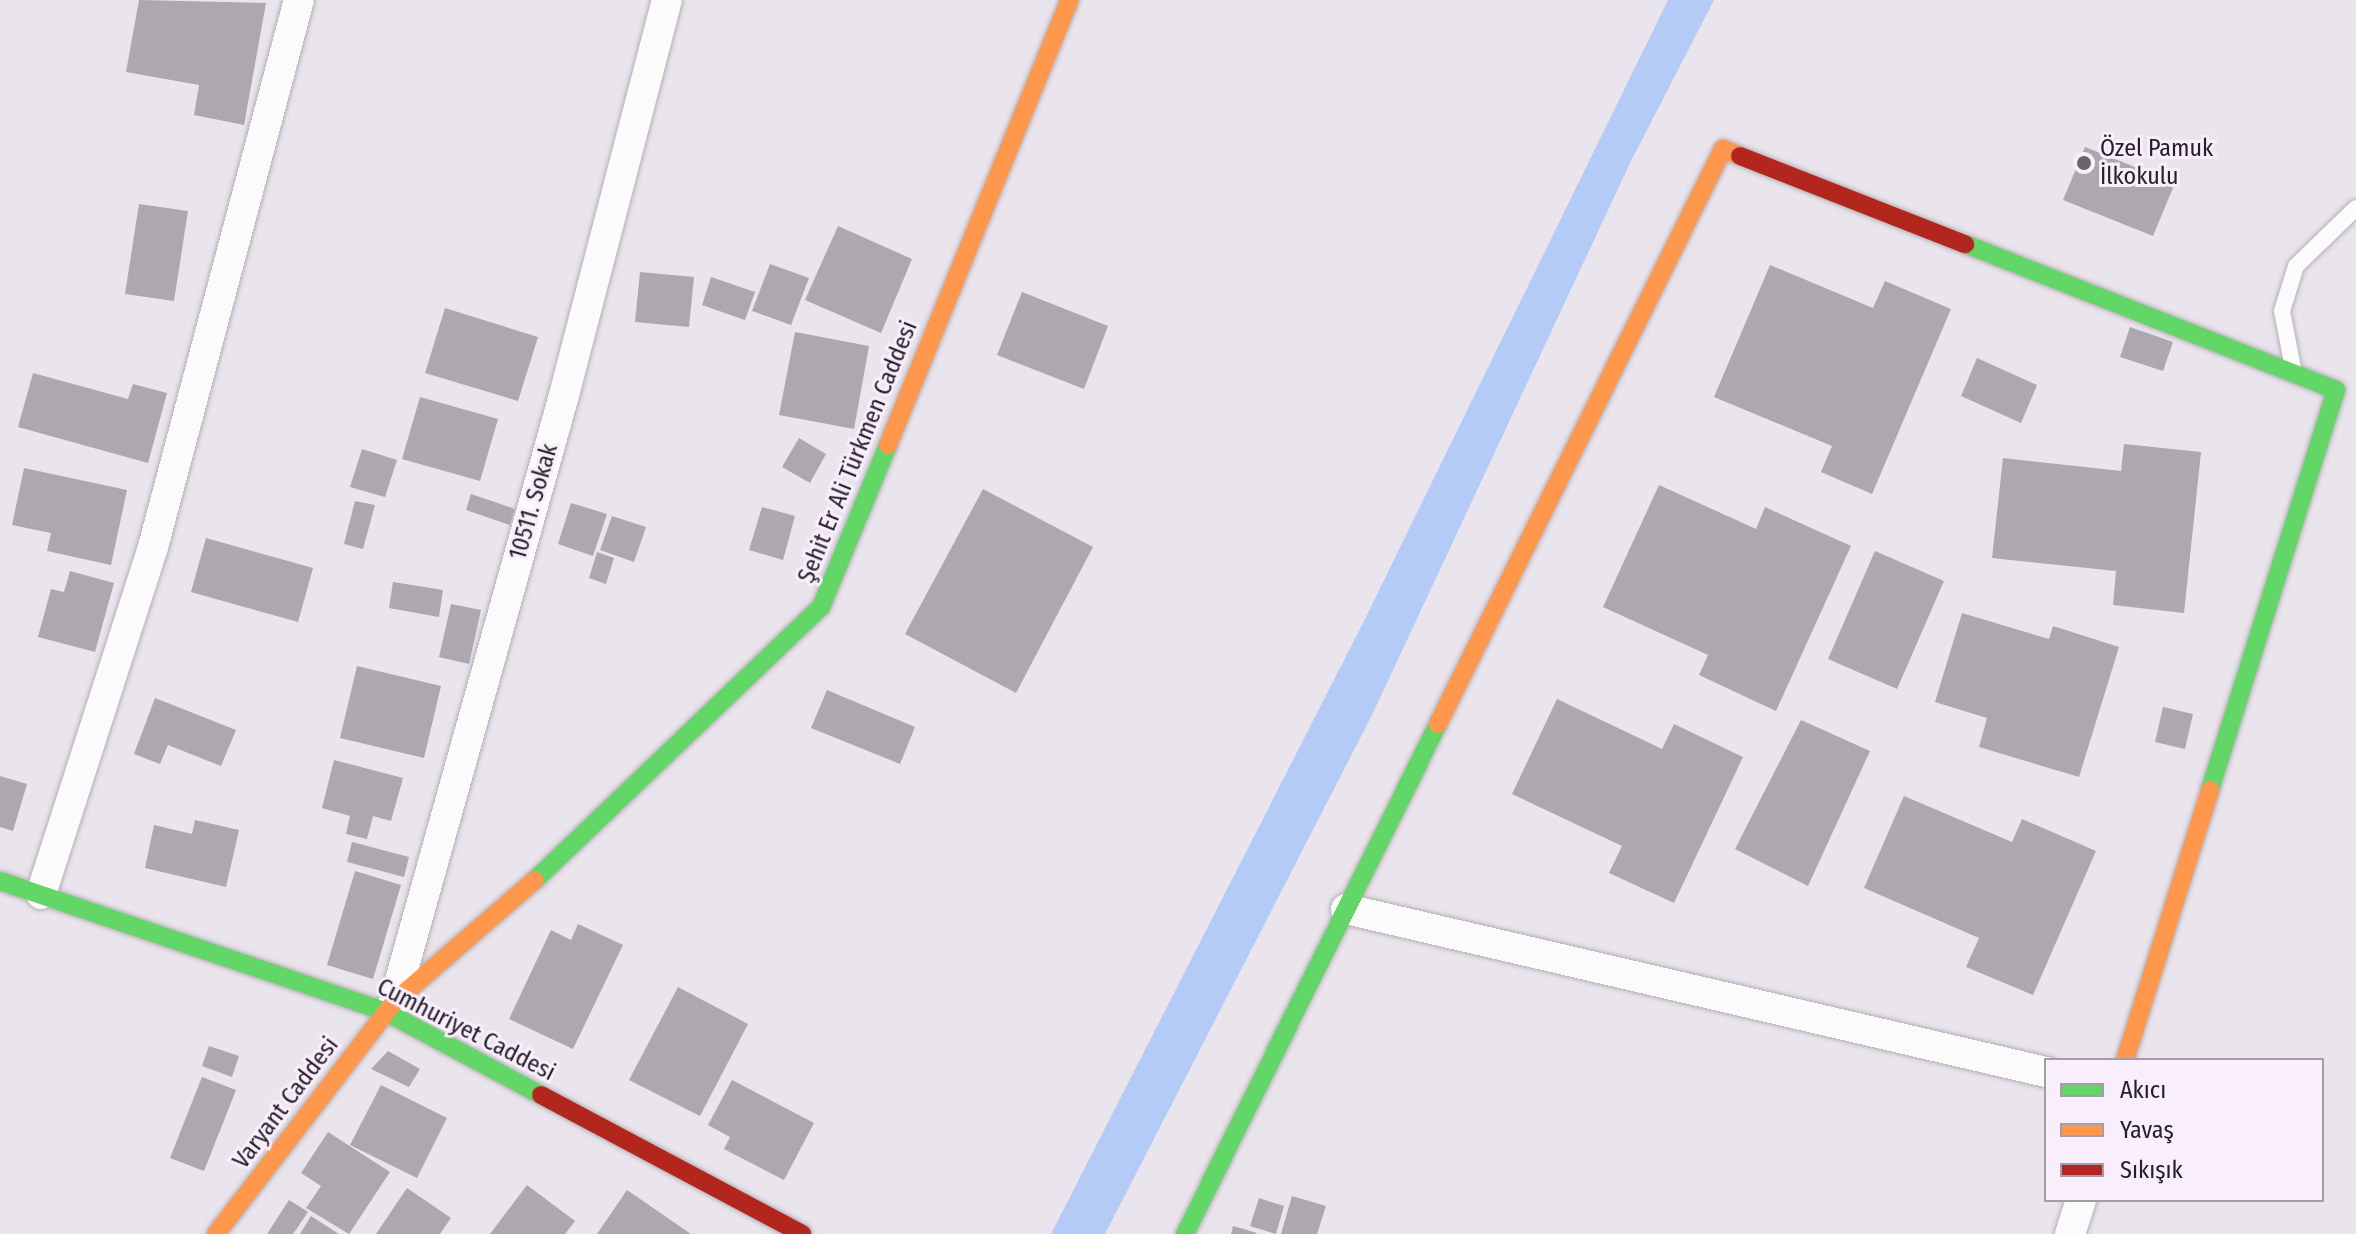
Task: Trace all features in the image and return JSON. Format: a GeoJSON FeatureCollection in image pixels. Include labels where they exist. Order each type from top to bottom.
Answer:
{"type":"FeatureCollection","features":[{"type":"Feature","properties":{"kind":"street"},"geometry":{"type":"LineString","coordinates":[[41,894],[153,547],[299,0]]}},
{"type":"Feature","properties":{"kind":"street","name":"10511. Sokak"},"geometry":{"type":"LineString","coordinates":[[390,1007],[564,395],[667,0]]}},
{"type":"Feature","properties":{"kind":"street","name":"Şehit Er Ali Türkmen Caddesi"},"geometry":{"type":"LineString","coordinates":[[390,1007],[591,832],[821,607],[1070,0]]}},
{"type":"Feature","properties":{"kind":"street"},"geometry":{"type":"LineString","coordinates":[[1185,1234],[1723,149],[2336,390],[2126,1058]]}},
{"type":"Feature","properties":{"kind":"street","name":"Cumhuriyet Caddesi"},"geometry":{"type":"LineString","coordinates":[[0,881],[390,1007],[802,1234]]}},
{"type":"Feature","properties":{"kind":"street"},"geometry":{"type":"LineString","coordinates":[[1346,909],[2044,1072]]}},
{"type":"Feature","properties":{"kind":"street","name":"Varyant Caddesi"},"geometry":{"type":"LineString","coordinates":[[216,1234],[390,1007]]}},
{"type":"Feature","properties":{"kind":"street"},"geometry":{"type":"LineString","coordinates":[[2070,1234],[2080,1202]]}},
{"type":"Feature","properties":{"kind":"lane"},"geometry":{"type":"LineString","coordinates":[[2294,373],[2282,311],[2296,266],[2356,208]]}},
{"type":"Feature","properties":{"kind":"water"},"geometry":{"type":"Polygon","coordinates":[[[1668,0],[1714,0],[1630,163],[1372,715],[1105,1234],[1051,1234],[1364,621],[1668,0]]]}},
{"type":"Feature","properties":{"kind":"building"},"geometry":{"type":"Polygon","coordinates":[[[139,0],[266,3],[244,125],[194,115],[199,85],[126,72],[139,0]]]}},
{"type":"Feature","properties":{"kind":"building"},"geometry":{"type":"Polygon","coordinates":[[[2085,147],[2175,183],[2153,236],[2063,200],[2085,147]]]}},
{"type":"Feature","properties":{"kind":"building"},"geometry":{"type":"Polygon","coordinates":[[[139,204],[188,211],[174,301],[125,294],[139,204]]]}},
{"type":"Feature","properties":{"kind":"building"},"geometry":{"type":"Polygon","coordinates":[[[838,226],[912,259],[881,333],[805,300],[838,226]]]}},
{"type":"Feature","properties":{"kind":"building"},"geometry":{"type":"Polygon","coordinates":[[[770,264],[809,278],[791,325],[752,311],[770,264]]]}},
{"type":"Feature","properties":{"kind":"building"},"geometry":{"type":"Polygon","coordinates":[[[1770,265],[1873,308],[1885,281],[1951,309],[1872,494],[1821,472],[1832,446],[1714,397],[1770,265]]]}},
{"type":"Feature","properties":{"kind":"building"},"geometry":{"type":"Polygon","coordinates":[[[640,272],[694,277],[689,327],[635,322],[640,272]]]}},
{"type":"Feature","properties":{"kind":"building"},"geometry":{"type":"Polygon","coordinates":[[[711,277],[755,292],[745,320],[702,305],[711,277]]]}},
{"type":"Feature","properties":{"kind":"building"},"geometry":{"type":"Polygon","coordinates":[[[1022,292],[1108,326],[1084,389],[997,355],[1022,292]]]}},
{"type":"Feature","properties":{"kind":"building"},"geometry":{"type":"Polygon","coordinates":[[[445,308],[538,337],[518,401],[425,373],[445,308]]]}},
{"type":"Feature","properties":{"kind":"building"},"geometry":{"type":"Polygon","coordinates":[[[2130,327],[2173,342],[2163,371],[2120,357],[2130,327]]]}},
{"type":"Feature","properties":{"kind":"building"},"geometry":{"type":"Polygon","coordinates":[[[795,332],[869,346],[854,429],[779,415],[795,332]]]}},
{"type":"Feature","properties":{"kind":"building"},"geometry":{"type":"Polygon","coordinates":[[[1977,358],[2037,385],[2021,423],[1961,396],[1977,358]]]}},
{"type":"Feature","properties":{"kind":"building"},"geometry":{"type":"Polygon","coordinates":[[[33,373],[128,399],[133,384],[167,393],[148,463],[18,427],[33,373]]]}},
{"type":"Feature","properties":{"kind":"building"},"geometry":{"type":"Polygon","coordinates":[[[420,397],[498,419],[480,481],[402,459],[420,397]]]}},
{"type":"Feature","properties":{"kind":"building"},"geometry":{"type":"Polygon","coordinates":[[[799,438],[826,454],[810,483],[782,467],[799,438]]]}},
{"type":"Feature","properties":{"kind":"building"},"geometry":{"type":"Polygon","coordinates":[[[2124,444],[2201,452],[2184,613],[2113,605],[2116,571],[1992,558],[2003,458],[2121,471],[2124,444]]]}},
{"type":"Feature","properties":{"kind":"building"},"geometry":{"type":"Polygon","coordinates":[[[362,449],[397,460],[385,497],[350,487],[362,449]]]}},
{"type":"Feature","properties":{"kind":"building"},"geometry":{"type":"Polygon","coordinates":[[[24,468],[127,490],[111,565],[47,551],[51,533],[12,525],[24,468]]]}},
{"type":"Feature","properties":{"kind":"building"},"geometry":{"type":"Polygon","coordinates":[[[1659,485],[1756,529],[1765,507],[1851,546],[1776,711],[1699,675],[1708,655],[1603,607],[1659,485]]]}},
{"type":"Feature","properties":{"kind":"building"},"geometry":{"type":"Polygon","coordinates":[[[983,489],[1093,547],[1016,693],[905,634],[983,489]]]}},
{"type":"Feature","properties":{"kind":"building"},"geometry":{"type":"Polygon","coordinates":[[[471,494],[515,509],[510,525],[466,510],[471,494]]]}},
{"type":"Feature","properties":{"kind":"building"},"geometry":{"type":"Polygon","coordinates":[[[355,501],[375,505],[363,549],[344,544],[355,501]]]}},
{"type":"Feature","properties":{"kind":"building"},"geometry":{"type":"Polygon","coordinates":[[[571,503],[607,514],[593,556],[558,544],[571,503]]]}},
{"type":"Feature","properties":{"kind":"building"},"geometry":{"type":"Polygon","coordinates":[[[762,507],[795,516],[783,560],[749,550],[762,507]]]}},
{"type":"Feature","properties":{"kind":"building"},"geometry":{"type":"Polygon","coordinates":[[[612,516],[646,527],[634,562],[600,550],[612,516]]]}},
{"type":"Feature","properties":{"kind":"building"},"geometry":{"type":"Polygon","coordinates":[[[206,538],[313,568],[298,622],[191,592],[206,538]]]}},
{"type":"Feature","properties":{"kind":"building"},"geometry":{"type":"Polygon","coordinates":[[[1875,551],[1944,581],[1897,689],[1828,659],[1875,551]]]}},
{"type":"Feature","properties":{"kind":"building"},"geometry":{"type":"Polygon","coordinates":[[[597,552],[614,558],[606,584],[589,578],[597,552]]]}},
{"type":"Feature","properties":{"kind":"building"},"geometry":{"type":"Polygon","coordinates":[[[70,571],[114,583],[95,652],[38,637],[51,589],[64,592],[70,571]]]}},
{"type":"Feature","properties":{"kind":"building"},"geometry":{"type":"Polygon","coordinates":[[[393,582],[443,590],[439,617],[389,608],[393,582]]]}},
{"type":"Feature","properties":{"kind":"building"},"geometry":{"type":"Polygon","coordinates":[[[451,604],[481,610],[469,664],[439,657],[451,604]]]}},
{"type":"Feature","properties":{"kind":"building"},"geometry":{"type":"Polygon","coordinates":[[[1962,613],[2049,639],[2053,626],[2119,647],[2079,777],[1979,747],[1987,718],[1935,702],[1962,613]]]}},
{"type":"Feature","properties":{"kind":"building"},"geometry":{"type":"Polygon","coordinates":[[[357,666],[441,686],[424,758],[340,738],[357,666]]]}},
{"type":"Feature","properties":{"kind":"building"},"geometry":{"type":"Polygon","coordinates":[[[827,690],[915,727],[900,764],[811,728],[827,690]]]}},
{"type":"Feature","properties":{"kind":"building"},"geometry":{"type":"Polygon","coordinates":[[[155,698],[236,730],[221,766],[168,745],[160,764],[134,754],[155,698]]]}},
{"type":"Feature","properties":{"kind":"building"},"geometry":{"type":"Polygon","coordinates":[[[1557,699],[1662,749],[1674,724],[1743,757],[1674,903],[1609,873],[1622,846],[1512,794],[1557,699]]]}},
{"type":"Feature","properties":{"kind":"building"},"geometry":{"type":"Polygon","coordinates":[[[2163,707],[2193,714],[2185,749],[2155,742],[2163,707]]]}},
{"type":"Feature","properties":{"kind":"building"},"geometry":{"type":"Polygon","coordinates":[[[1801,720],[1870,751],[1808,886],[1735,849],[1801,720]]]}},
{"type":"Feature","properties":{"kind":"building"},"geometry":{"type":"Polygon","coordinates":[[[334,760],[403,778],[391,821],[373,816],[367,839],[346,834],[350,816],[322,808],[334,760]]]}},
{"type":"Feature","properties":{"kind":"building"},"geometry":{"type":"Polygon","coordinates":[[[0,776],[27,784],[13,831],[0,827],[0,776]]]}},
{"type":"Feature","properties":{"kind":"building"},"geometry":{"type":"Polygon","coordinates":[[[1904,796],[2012,842],[2022,819],[2096,851],[2033,995],[1966,967],[1979,938],[1864,888],[1904,796]]]}},
{"type":"Feature","properties":{"kind":"building"},"geometry":{"type":"Polygon","coordinates":[[[195,820],[239,830],[226,887],[145,868],[154,825],[192,834],[195,820]]]}},
{"type":"Feature","properties":{"kind":"building"},"geometry":{"type":"Polygon","coordinates":[[[352,842],[409,857],[404,877],[347,862],[352,842]]]}},
{"type":"Feature","properties":{"kind":"building"},"geometry":{"type":"Polygon","coordinates":[[[355,871],[401,885],[373,979],[327,965],[355,871]]]}},
{"type":"Feature","properties":{"kind":"building"},"geometry":{"type":"Polygon","coordinates":[[[578,924],[623,945],[573,1049],[509,1019],[551,930],[571,940],[578,924]]]}},
{"type":"Feature","properties":{"kind":"building"},"geometry":{"type":"Polygon","coordinates":[[[678,987],[748,1024],[700,1116],[629,1080],[678,987]]]}},
{"type":"Feature","properties":{"kind":"building"},"geometry":{"type":"Polygon","coordinates":[[[209,1046],[239,1056],[232,1077],[202,1066],[209,1046]]]}},
{"type":"Feature","properties":{"kind":"building"},"geometry":{"type":"Polygon","coordinates":[[[388,1051],[420,1069],[409,1087],[371,1069],[388,1051]]]}},
{"type":"Feature","properties":{"kind":"building"},"geometry":{"type":"Polygon","coordinates":[[[202,1077],[236,1090],[204,1171],[170,1158],[202,1077]]]}},
{"type":"Feature","properties":{"kind":"building"},"geometry":{"type":"Polygon","coordinates":[[[732,1080],[814,1123],[784,1180],[724,1149],[730,1137],[708,1125],[732,1080]]]}},
{"type":"Feature","properties":{"kind":"building"},"geometry":{"type":"Polygon","coordinates":[[[381,1085],[447,1118],[417,1178],[350,1145],[381,1085]]]}},
{"type":"Feature","properties":{"kind":"building"},"geometry":{"type":"Polygon","coordinates":[[[328,1132],[390,1172],[349,1234],[306,1208],[321,1186],[301,1173],[328,1132]]]}},
{"type":"Feature","properties":{"kind":"building"},"geometry":{"type":"Polygon","coordinates":[[[527,1185],[575,1221],[565,1234],[490,1234],[527,1185]]]}},
{"type":"Feature","properties":{"kind":"building"},"geometry":{"type":"Polygon","coordinates":[[[407,1188],[451,1218],[440,1234],[376,1234],[407,1188]]]}},
{"type":"Feature","properties":{"kind":"building"},"geometry":{"type":"Polygon","coordinates":[[[627,1190],[691,1234],[597,1234],[627,1190]]]}},
{"type":"Feature","properties":{"kind":"building"},"geometry":{"type":"Polygon","coordinates":[[[1292,1196],[1326,1206],[1317,1234],[1281,1234],[1292,1196]]]}},
{"type":"Feature","properties":{"kind":"building"},"geometry":{"type":"Polygon","coordinates":[[[1259,1198],[1284,1206],[1276,1234],[1250,1226],[1259,1198]]]}},
{"type":"Feature","properties":{"kind":"building"},"geometry":{"type":"Polygon","coordinates":[[[289,1200],[308,1212],[293,1234],[267,1234],[289,1200]]]}},
{"type":"Feature","properties":{"kind":"building"},"geometry":{"type":"Polygon","coordinates":[[[311,1216],[339,1234],[300,1234],[311,1216]]]}},
{"type":"Feature","properties":{"kind":"building"},"geometry":{"type":"Polygon","coordinates":[[[1233,1226],[1257,1233],[1231,1234],[1233,1226]]]}},
{"type":"Feature","properties":{"kind":"traffic: fast"},"geometry":{"type":"LineString","coordinates":[[1965,244],[2336,390],[2210,790]]}},
{"type":"Feature","properties":{"kind":"traffic: fast"},"geometry":{"type":"LineString","coordinates":[[535,880],[821,607],[888,445]]}},
{"type":"Feature","properties":{"kind":"traffic: fast"},"geometry":{"type":"LineString","coordinates":[[1185,1234],[1438,724]]}},
{"type":"Feature","properties":{"kind":"traffic: fast"},"geometry":{"type":"LineString","coordinates":[[0,881],[386,1012],[541,1095]]}},
{"type":"Feature","properties":{"kind":"traffic: slow"},"geometry":{"type":"LineString","coordinates":[[888,445],[1070,0]]}},
{"type":"Feature","properties":{"kind":"traffic: slow"},"geometry":{"type":"LineString","coordinates":[[1438,724],[1723,149],[1740,156]]}},
{"type":"Feature","properties":{"kind":"traffic: slow"},"geometry":{"type":"LineString","coordinates":[[2126,1058],[2210,790]]}},
{"type":"Feature","properties":{"kind":"traffic: slow"},"geometry":{"type":"LineString","coordinates":[[216,1234],[394,1002],[535,880]]}},
{"type":"Feature","properties":{"kind":"traffic: jam"},"geometry":{"type":"LineString","coordinates":[[1740,156],[1965,244]]}},
{"type":"Feature","properties":{"kind":"traffic: jam"},"geometry":{"type":"LineString","coordinates":[[541,1095],[802,1234]]}},
{"type":"Feature","properties":{"kind":"place","name":"Özel Pamuk İlkokulu"},"geometry":{"type":"Point","coordinates":[2084,163]}}]}
